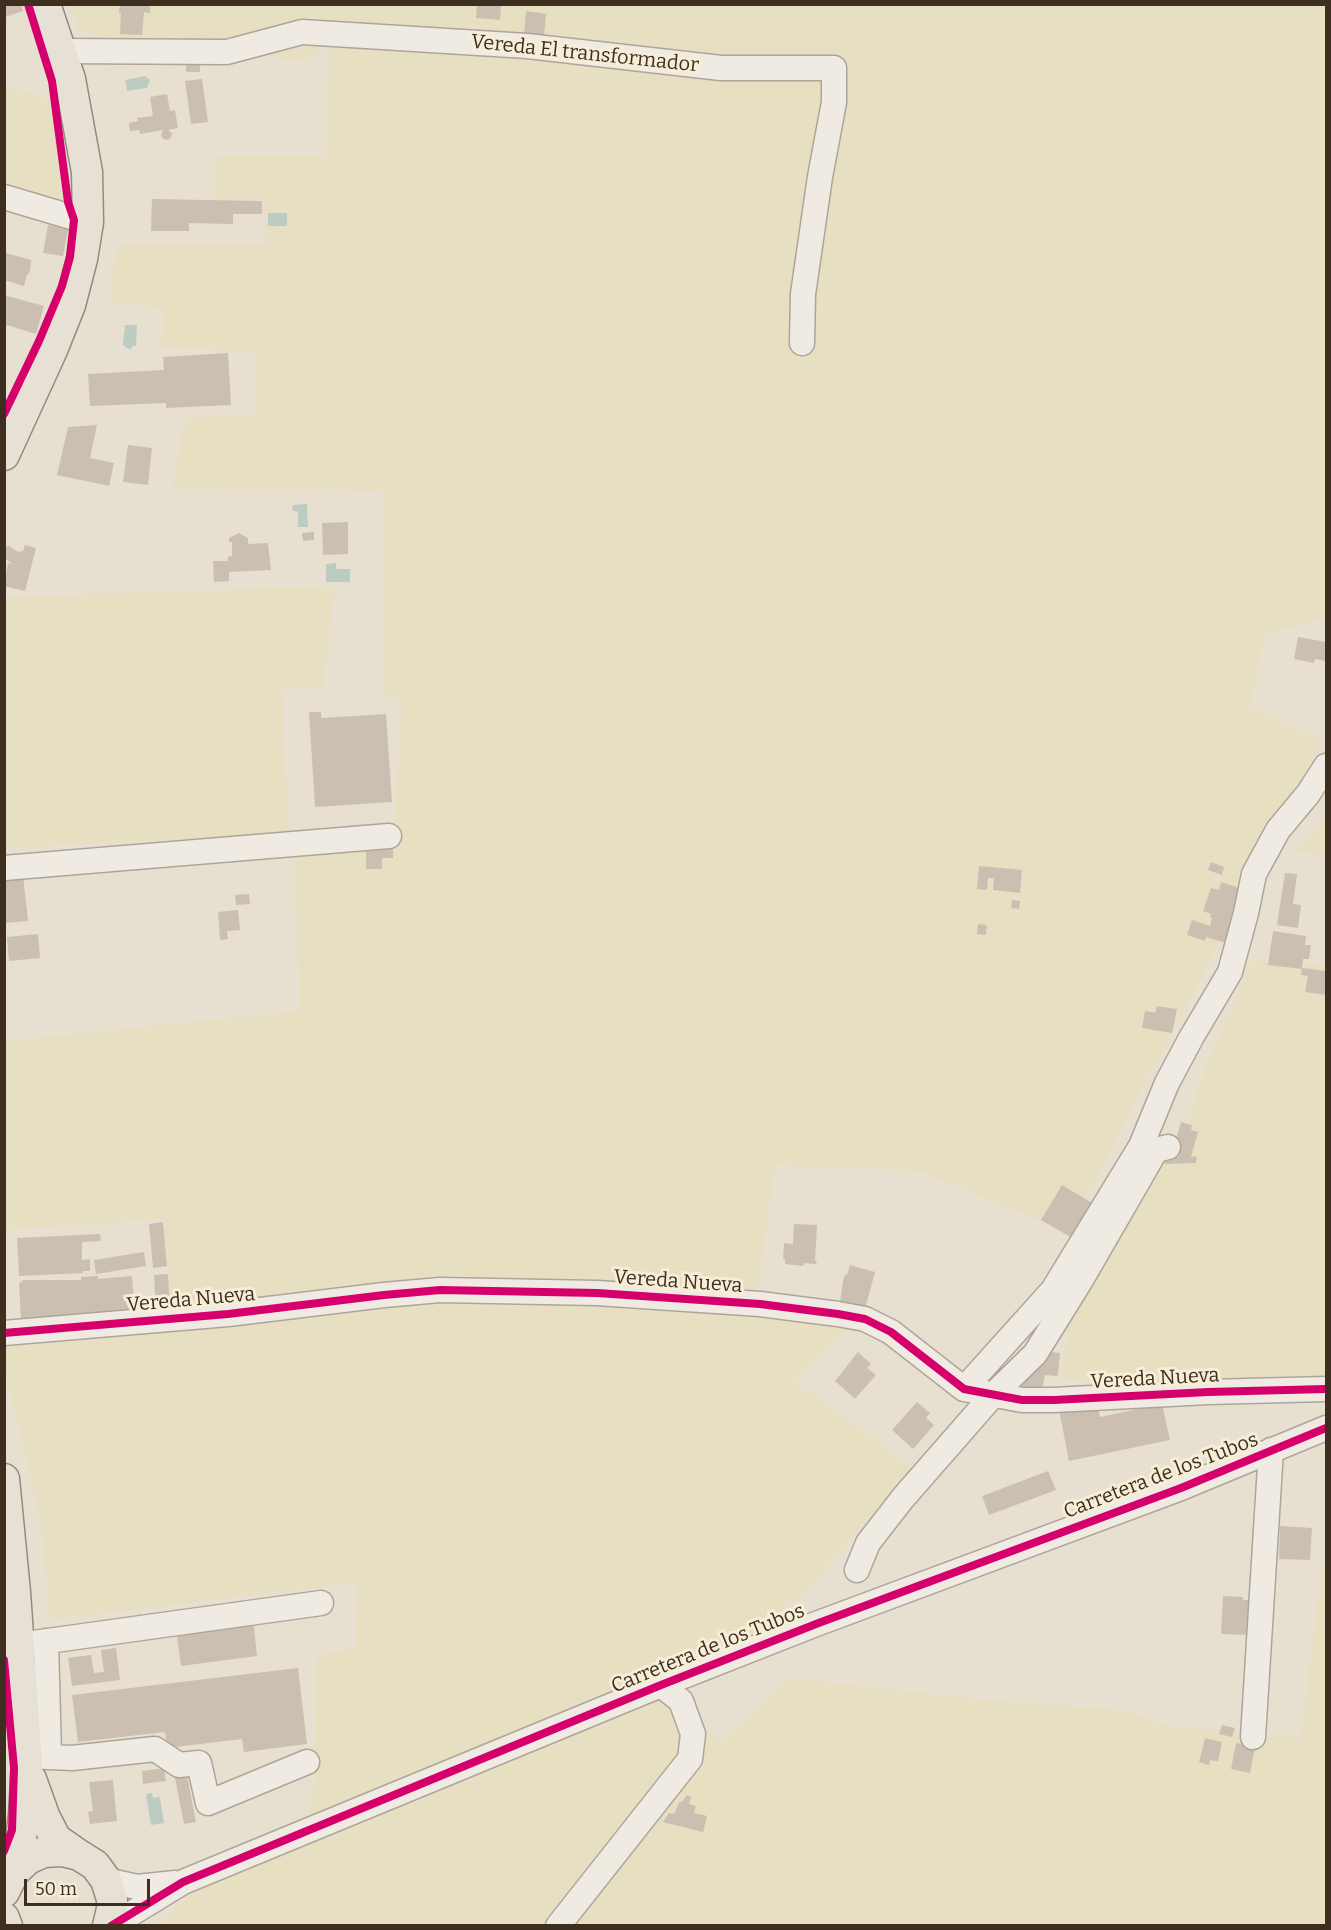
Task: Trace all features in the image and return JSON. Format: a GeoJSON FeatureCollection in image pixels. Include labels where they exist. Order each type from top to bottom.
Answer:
{"type":"FeatureCollection","features":[{"type":"Feature","properties":{"kind":"main road"},"geometry":{"type":"LineString","coordinates":[[4,455],[52,351],[70,305],[82,259],[87,222],[87,172],[69,79],[45,4]]}},
{"type":"Feature","properties":{"kind":"main road"},"geometry":{"type":"LineString","coordinates":[[4,1479],[32,1643],[13,1684],[34,1758],[40,1807],[56,1839],[94,1865],[106,1880],[112,1899],[110,1926]]}},
{"type":"Feature","properties":{"kind":"main road"},"geometry":{"type":"LineString","coordinates":[[8,1882],[23,1826],[34,1758]]}},
{"type":"Feature","properties":{"kind":"main road"},"geometry":{"type":"LineString","coordinates":[[8,1882],[28,1859],[44,1852],[62,1851],[79,1855]]}},
{"type":"Feature","properties":{"kind":"main road"},"geometry":{"type":"LineString","coordinates":[[4,1918],[6,1926]]}},
{"type":"Feature","properties":{"kind":"street","name":"Vereda El transformador"},"geometry":{"type":"LineString","coordinates":[[61,51],[227,52],[302,32],[527,46],[721,68],[834,68],[834,102],[820,177],[803,294],[802,343]]}},
{"type":"Feature","properties":{"kind":"street"},"geometry":{"type":"LineString","coordinates":[[4,197],[87,222]]}},
{"type":"Feature","properties":{"kind":"street"},"geometry":{"type":"LineString","coordinates":[[964,1389],[1053,1290],[1141,1146],[1167,1083],[1230,972],[1254,874],[1278,830],[1308,794],[1326,766]]}},
{"type":"Feature","properties":{"kind":"street"},"geometry":{"type":"LineString","coordinates":[[4,868],[389,836]]}},
{"type":"Feature","properties":{"kind":"street"},"geometry":{"type":"LineString","coordinates":[[857,1570],[867,1543],[903,1498],[993,1395],[1035,1354],[1081,1280],[1156,1150],[1168,1147]]}},
{"type":"Feature","properties":{"kind":"street","name":"Vereda Nueva"},"geometry":{"type":"LineString","coordinates":[[4,1333],[228,1314],[440,1290],[597,1293],[760,1304],[865,1319],[891,1332],[964,1389],[1022,1400],[1326,1389]]}},
{"type":"Feature","properties":{"kind":"street","name":"Carretera de los Tubos"},"geometry":{"type":"LineString","coordinates":[[110,1926],[183,1882],[661,1685],[827,1620],[1181,1488],[1326,1428]]}},
{"type":"Feature","properties":{"kind":"street"},"geometry":{"type":"LineString","coordinates":[[1253,1737],[1271,1450]]}},
{"type":"Feature","properties":{"kind":"street"},"geometry":{"type":"LineString","coordinates":[[307,1762],[208,1803],[199,1763],[178,1765],[155,1749],[72,1758],[34,1758],[32,1643],[321,1603]]}},
{"type":"Feature","properties":{"kind":"street"},"geometry":{"type":"LineString","coordinates":[[558,1926],[690,1759],[693,1734],[681,1701],[661,1685]]}},
{"type":"Feature","properties":{"kind":"street","name":"Carretera de los Tubos"},"geometry":{"type":"LineString","coordinates":[[106,1880],[137,1887],[183,1882]]}},
{"type":"Feature","properties":{"kind":"shaded area"},"geometry":{"type":"Polygon","coordinates":[[[70,5],[1326,5],[1326,621],[1320,620],[1265,634],[1250,706],[1322,741],[1168,1042],[1067,1232],[919,1171],[775,1165],[754,1313],[848,1329],[795,1381],[913,1468],[809,1587],[672,1702],[721,1741],[789,1678],[976,1699],[1129,1711],[1162,1725],[1301,1737],[1321,1571],[1326,1571],[1326,1925],[161,1925],[195,1889],[305,1837],[315,1775],[317,1655],[355,1648],[357,1582],[50,1620],[40,1517],[5,1370],[5,1348],[173,1330],[164,1219],[5,1230],[5,1041],[300,1011],[294,851],[393,845],[402,700],[382,695],[385,599],[383,491],[172,488],[185,418],[256,415],[257,351],[161,348],[164,308],[109,302],[117,245],[265,245],[264,198],[214,199],[215,156],[326,155],[329,45],[305,62],[78,32],[70,5]]]}},
{"type":"Feature","properties":{"kind":"shaded area"},"geometry":{"type":"Polygon","coordinates":[[[145,76],[150,80],[147,88],[127,91],[125,80],[145,76]]]}},
{"type":"Feature","properties":{"kind":"shaded area"},"geometry":{"type":"Polygon","coordinates":[[[4,85],[54,102],[63,213],[5,196],[4,85]]]}},
{"type":"Feature","properties":{"kind":"shaded area"},"geometry":{"type":"Polygon","coordinates":[[[268,213],[287,213],[287,226],[268,226],[268,213]]]}},
{"type":"Feature","properties":{"kind":"shaded area"},"geometry":{"type":"Polygon","coordinates":[[[125,325],[137,325],[136,346],[130,350],[123,345],[125,325]]]}},
{"type":"Feature","properties":{"kind":"shaded area"},"geometry":{"type":"Polygon","coordinates":[[[307,504],[308,527],[298,527],[298,512],[293,511],[292,507],[307,504]]]}},
{"type":"Feature","properties":{"kind":"shaded area"},"geometry":{"type":"Polygon","coordinates":[[[336,563],[336,569],[350,569],[350,582],[326,582],[326,564],[336,563]]]}},
{"type":"Feature","properties":{"kind":"shaded area"},"geometry":{"type":"Polygon","coordinates":[[[335,586],[323,689],[282,688],[288,834],[5,848],[4,597],[335,586]]]}},
{"type":"Feature","properties":{"kind":"shaded area"},"geometry":{"type":"Polygon","coordinates":[[[1326,815],[1326,856],[1295,851],[1326,815]]]}},
{"type":"Feature","properties":{"kind":"shaded area"},"geometry":{"type":"Polygon","coordinates":[[[1252,960],[1326,965],[1326,1376],[1061,1380],[1069,1320],[1151,1159],[1177,1158],[1206,1065],[1252,960]]]}},
{"type":"Feature","properties":{"kind":"shaded area"},"geometry":{"type":"Polygon","coordinates":[[[152,1793],[153,1798],[160,1797],[164,1823],[151,1825],[146,1794],[152,1793]]]}},
{"type":"Feature","properties":{"kind":"building"},"geometry":{"type":"Polygon","coordinates":[[[4,4],[21,4],[23,11],[5,17],[4,4]]]}},
{"type":"Feature","properties":{"kind":"building"},"geometry":{"type":"Polygon","coordinates":[[[120,4],[150,4],[150,13],[144,12],[142,35],[120,34],[120,4]]]}},
{"type":"Feature","properties":{"kind":"building"},"geometry":{"type":"Polygon","coordinates":[[[477,4],[501,4],[500,20],[476,18],[477,4]]]}},
{"type":"Feature","properties":{"kind":"building"},"geometry":{"type":"Polygon","coordinates":[[[526,11],[546,14],[544,36],[524,34],[526,11]]]}},
{"type":"Feature","properties":{"kind":"building"},"geometry":{"type":"Polygon","coordinates":[[[186,59],[200,59],[200,72],[186,72],[186,59]]]}},
{"type":"Feature","properties":{"kind":"building"},"geometry":{"type":"Polygon","coordinates":[[[202,79],[208,122],[191,124],[185,81],[202,79]]]}},
{"type":"Feature","properties":{"kind":"building"},"geometry":{"type":"Polygon","coordinates":[[[167,94],[170,111],[175,110],[178,128],[168,130],[172,133],[170,139],[162,138],[163,130],[140,134],[139,130],[130,131],[129,123],[138,121],[137,118],[153,116],[150,97],[167,94]]]}},
{"type":"Feature","properties":{"kind":"building"},"geometry":{"type":"Polygon","coordinates":[[[152,199],[262,201],[262,214],[233,214],[233,224],[189,223],[189,231],[151,231],[152,199]]]}},
{"type":"Feature","properties":{"kind":"building"},"geometry":{"type":"Polygon","coordinates":[[[48,225],[68,229],[63,256],[43,253],[48,225]]]}},
{"type":"Feature","properties":{"kind":"building"},"geometry":{"type":"Polygon","coordinates":[[[6,253],[31,260],[30,272],[24,286],[4,280],[6,253]]]}},
{"type":"Feature","properties":{"kind":"building"},"geometry":{"type":"Polygon","coordinates":[[[4,295],[44,306],[36,334],[7,325],[4,331],[4,295]]]}},
{"type":"Feature","properties":{"kind":"building"},"geometry":{"type":"Polygon","coordinates":[[[228,353],[231,405],[166,408],[166,403],[90,406],[88,374],[164,370],[163,357],[228,353]]]}},
{"type":"Feature","properties":{"kind":"building"},"geometry":{"type":"Polygon","coordinates":[[[97,425],[90,458],[114,463],[109,486],[57,475],[68,427],[97,425]]]}},
{"type":"Feature","properties":{"kind":"building"},"geometry":{"type":"Polygon","coordinates":[[[128,445],[152,448],[148,485],[123,482],[128,445]]]}},
{"type":"Feature","properties":{"kind":"building"},"geometry":{"type":"Polygon","coordinates":[[[348,522],[348,554],[323,555],[322,523],[348,522]]]}},
{"type":"Feature","properties":{"kind":"building"},"geometry":{"type":"Polygon","coordinates":[[[314,532],[314,540],[303,541],[302,533],[314,532]]]}},
{"type":"Feature","properties":{"kind":"building"},"geometry":{"type":"Polygon","coordinates":[[[239,533],[248,538],[248,544],[268,543],[271,570],[229,572],[229,581],[214,582],[213,561],[228,561],[228,557],[232,556],[232,542],[229,542],[229,538],[239,533]]]}},
{"type":"Feature","properties":{"kind":"building"},"geometry":{"type":"Polygon","coordinates":[[[8,545],[18,552],[23,551],[25,545],[36,548],[25,591],[4,586],[8,563],[13,564],[4,558],[4,551],[8,545]]]}},
{"type":"Feature","properties":{"kind":"building"},"geometry":{"type":"Polygon","coordinates":[[[1298,637],[1326,642],[1326,661],[1315,659],[1314,663],[1294,659],[1298,637]]]}},
{"type":"Feature","properties":{"kind":"building"},"geometry":{"type":"Polygon","coordinates":[[[309,712],[321,712],[321,718],[386,714],[392,802],[315,807],[309,712]]]}},
{"type":"Feature","properties":{"kind":"building"},"geometry":{"type":"Polygon","coordinates":[[[377,847],[393,848],[393,858],[382,858],[382,869],[366,869],[366,851],[377,851],[377,847]]]}},
{"type":"Feature","properties":{"kind":"building"},"geometry":{"type":"Polygon","coordinates":[[[1211,862],[1224,867],[1222,875],[1208,870],[1211,862]]]}},
{"type":"Feature","properties":{"kind":"building"},"geometry":{"type":"Polygon","coordinates":[[[979,866],[1022,870],[1020,893],[993,890],[994,878],[988,878],[987,890],[977,889],[979,866]]]}},
{"type":"Feature","properties":{"kind":"building"},"geometry":{"type":"Polygon","coordinates":[[[1285,873],[1297,874],[1293,904],[1301,905],[1298,928],[1277,925],[1285,873]]]}},
{"type":"Feature","properties":{"kind":"building"},"geometry":{"type":"Polygon","coordinates":[[[23,875],[28,921],[4,923],[4,877],[23,875]]]}},
{"type":"Feature","properties":{"kind":"building"},"geometry":{"type":"Polygon","coordinates":[[[1221,882],[1242,889],[1226,943],[1206,937],[1205,941],[1187,935],[1192,920],[1210,926],[1211,914],[1203,911],[1211,888],[1219,890],[1221,882]]]}},
{"type":"Feature","properties":{"kind":"building"},"geometry":{"type":"Polygon","coordinates":[[[249,894],[250,904],[236,905],[235,895],[249,894]]]}},
{"type":"Feature","properties":{"kind":"building"},"geometry":{"type":"Polygon","coordinates":[[[1012,900],[1020,901],[1019,909],[1011,908],[1012,900]]]}},
{"type":"Feature","properties":{"kind":"building"},"geometry":{"type":"Polygon","coordinates":[[[238,910],[240,930],[227,931],[228,939],[220,940],[218,912],[238,910]]]}},
{"type":"Feature","properties":{"kind":"building"},"geometry":{"type":"Polygon","coordinates":[[[978,924],[987,925],[986,935],[977,934],[978,924]]]}},
{"type":"Feature","properties":{"kind":"building"},"geometry":{"type":"Polygon","coordinates":[[[1273,931],[1306,936],[1305,945],[1311,945],[1309,959],[1303,959],[1302,968],[1326,971],[1326,995],[1305,992],[1308,976],[1301,975],[1302,969],[1268,965],[1273,931]]]}},
{"type":"Feature","properties":{"kind":"building"},"geometry":{"type":"Polygon","coordinates":[[[38,934],[40,958],[9,961],[7,937],[38,934]]]}},
{"type":"Feature","properties":{"kind":"building"},"geometry":{"type":"Polygon","coordinates":[[[1157,1006],[1177,1009],[1172,1033],[1142,1028],[1145,1011],[1155,1013],[1157,1006]]]}},
{"type":"Feature","properties":{"kind":"building"},"geometry":{"type":"Polygon","coordinates":[[[1181,1122],[1192,1125],[1191,1130],[1198,1132],[1191,1157],[1197,1156],[1196,1163],[1165,1164],[1165,1155],[1178,1157],[1181,1145],[1175,1143],[1181,1122]]]}},
{"type":"Feature","properties":{"kind":"building"},"geometry":{"type":"Polygon","coordinates":[[[1062,1185],[1092,1203],[1072,1238],[1041,1220],[1062,1185]]]}},
{"type":"Feature","properties":{"kind":"building"},"geometry":{"type":"Polygon","coordinates":[[[163,1222],[167,1266],[153,1268],[149,1224],[163,1222]]]}},
{"type":"Feature","properties":{"kind":"building"},"geometry":{"type":"Polygon","coordinates":[[[794,1224],[817,1225],[816,1264],[804,1263],[803,1266],[785,1264],[784,1243],[793,1244],[794,1224]]]}},
{"type":"Feature","properties":{"kind":"building"},"geometry":{"type":"Polygon","coordinates":[[[100,1234],[101,1241],[82,1242],[82,1260],[90,1259],[90,1271],[19,1276],[17,1238],[100,1234]]]}},
{"type":"Feature","properties":{"kind":"building"},"geometry":{"type":"Polygon","coordinates":[[[144,1252],[146,1266],[96,1274],[94,1260],[144,1252]]]}},
{"type":"Feature","properties":{"kind":"building"},"geometry":{"type":"Polygon","coordinates":[[[850,1265],[875,1272],[865,1309],[840,1303],[843,1281],[850,1265]]]}},
{"type":"Feature","properties":{"kind":"building"},"geometry":{"type":"Polygon","coordinates":[[[168,1274],[170,1312],[156,1313],[154,1275],[168,1274]]]}},
{"type":"Feature","properties":{"kind":"building"},"geometry":{"type":"Polygon","coordinates":[[[98,1276],[98,1279],[132,1276],[135,1315],[21,1320],[19,1284],[23,1280],[81,1280],[81,1277],[98,1276]]]}},
{"type":"Feature","properties":{"kind":"building"},"geometry":{"type":"Polygon","coordinates":[[[858,1352],[871,1364],[867,1368],[876,1375],[855,1399],[835,1381],[858,1352]]]}},
{"type":"Feature","properties":{"kind":"building"},"geometry":{"type":"Polygon","coordinates":[[[1049,1352],[1060,1353],[1058,1376],[1045,1375],[1041,1396],[1022,1393],[1025,1372],[1035,1373],[1043,1356],[1049,1356],[1049,1352]]]}},
{"type":"Feature","properties":{"kind":"building"},"geometry":{"type":"Polygon","coordinates":[[[917,1402],[930,1413],[926,1418],[934,1425],[913,1449],[892,1430],[917,1402]]]}},
{"type":"Feature","properties":{"kind":"building"},"geometry":{"type":"Polygon","coordinates":[[[1162,1404],[1170,1440],[1069,1461],[1059,1410],[1098,1407],[1100,1417],[1162,1404]]]}},
{"type":"Feature","properties":{"kind":"building"},"geometry":{"type":"Polygon","coordinates":[[[1048,1471],[1056,1490],[989,1515],[982,1496],[1048,1471]]]}},
{"type":"Feature","properties":{"kind":"building"},"geometry":{"type":"Polygon","coordinates":[[[1280,1526],[1312,1528],[1310,1560],[1279,1559],[1280,1526]]]}},
{"type":"Feature","properties":{"kind":"building"},"geometry":{"type":"Polygon","coordinates":[[[1223,1596],[1253,1600],[1251,1635],[1221,1634],[1223,1596]]]}},
{"type":"Feature","properties":{"kind":"building"},"geometry":{"type":"Polygon","coordinates":[[[253,1619],[257,1656],[181,1666],[176,1628],[253,1619]]]}},
{"type":"Feature","properties":{"kind":"building"},"geometry":{"type":"Polygon","coordinates":[[[116,1648],[120,1680],[72,1686],[68,1658],[91,1655],[94,1673],[104,1672],[101,1650],[116,1648]]]}},
{"type":"Feature","properties":{"kind":"building"},"geometry":{"type":"Polygon","coordinates":[[[298,1668],[307,1744],[244,1752],[242,1739],[167,1748],[165,1732],[78,1742],[72,1695],[298,1668]]]}},
{"type":"Feature","properties":{"kind":"building"},"geometry":{"type":"Polygon","coordinates":[[[1222,1725],[1235,1728],[1232,1737],[1219,1734],[1222,1725]]]}},
{"type":"Feature","properties":{"kind":"building"},"geometry":{"type":"Polygon","coordinates":[[[1205,1738],[1222,1742],[1218,1761],[1210,1760],[1209,1765],[1199,1762],[1205,1738]]]}},
{"type":"Feature","properties":{"kind":"building"},"geometry":{"type":"Polygon","coordinates":[[[1236,1743],[1255,1747],[1250,1773],[1231,1769],[1236,1743]]]}},
{"type":"Feature","properties":{"kind":"building"},"geometry":{"type":"Polygon","coordinates":[[[164,1768],[166,1781],[143,1784],[142,1771],[164,1768]]]}},
{"type":"Feature","properties":{"kind":"building"},"geometry":{"type":"Polygon","coordinates":[[[186,1770],[196,1822],[184,1824],[174,1773],[186,1770]]]}},
{"type":"Feature","properties":{"kind":"building"},"geometry":{"type":"Polygon","coordinates":[[[113,1780],[117,1821],[90,1824],[88,1812],[93,1811],[89,1782],[113,1780]]]}},
{"type":"Feature","properties":{"kind":"building"},"geometry":{"type":"Polygon","coordinates":[[[687,1795],[691,1797],[689,1804],[696,1806],[694,1813],[707,1816],[703,1832],[663,1822],[669,1813],[674,1814],[680,1801],[682,1802],[687,1795]]]}},
{"type":"Feature","properties":{"kind":"cycle path"},"geometry":{"type":"LineString","coordinates":[[4,414],[62,286],[70,257],[74,220],[68,202],[52,81],[28,4]]}},
{"type":"Feature","properties":{"kind":"cycle path"},"geometry":{"type":"LineString","coordinates":[[4,1333],[228,1314],[440,1290],[597,1293],[760,1304],[865,1319],[891,1332],[964,1389],[1022,1400],[1326,1389]]}},
{"type":"Feature","properties":{"kind":"cycle path"},"geometry":{"type":"LineString","coordinates":[[111,1926],[183,1882],[661,1685],[816,1624],[1181,1488],[1326,1428]]}},
{"type":"Feature","properties":{"kind":"cycle path"},"geometry":{"type":"LineString","coordinates":[[4,1660],[14,1768],[12,1830],[4,1851]]}}]}
